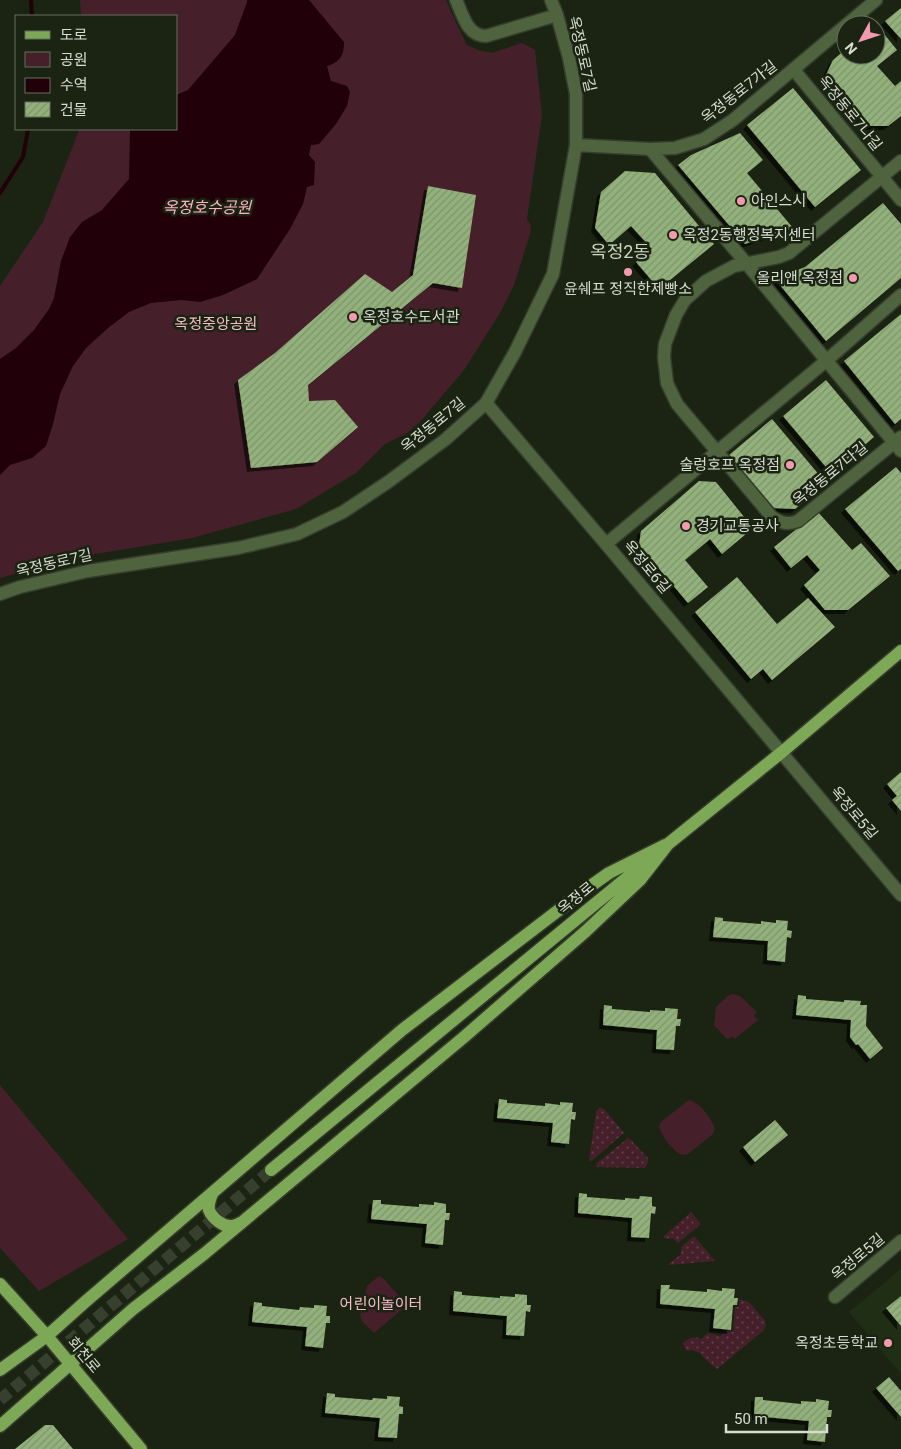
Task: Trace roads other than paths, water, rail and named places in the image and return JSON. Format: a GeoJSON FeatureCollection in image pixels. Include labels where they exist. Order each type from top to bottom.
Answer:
{"type":"FeatureCollection","features":[{"type":"Feature","properties":{"kind":"main road","name":"옥정로"},"geometry":{"type":"LineString","coordinates":[[272,1170],[782,752],[901,651]]}},
{"type":"Feature","properties":{"kind":"main road"},"geometry":{"type":"LineString","coordinates":[[0,1370],[47,1336],[410,1024],[585,890],[609,874],[668,844]]}},
{"type":"Feature","properties":{"kind":"main road"},"geometry":{"type":"LineString","coordinates":[[0,1426],[132,1309],[204,1254],[464,1037],[586,931],[640,880],[668,844]]}},
{"type":"Feature","properties":{"kind":"main road"},"geometry":{"type":"LineString","coordinates":[[212,1194],[209,1210],[217,1220],[222,1224],[233,1226],[240,1223]]}},
{"type":"Feature","properties":{"kind":"main road","name":"회천로"},"geometry":{"type":"LineString","coordinates":[[0,1284],[47,1336],[141,1449]]}},
{"type":"Feature","properties":{"kind":"street"},"geometry":{"type":"LineString","coordinates":[[456,0],[469,28],[473,33],[481,36],[556,15]]}},
{"type":"Feature","properties":{"kind":"street","name":"옥정동로7길"},"geometry":{"type":"LineString","coordinates":[[0,594],[88,570],[238,548],[297,534],[343,512],[388,482],[448,437],[486,403],[515,352],[553,274],[576,144],[576,94],[569,58],[551,0]]}},
{"type":"Feature","properties":{"kind":"street","name":"옥정동로7가길"},"geometry":{"type":"LineString","coordinates":[[858,15],[876,0]]}},
{"type":"Feature","properties":{"kind":"street","name":"옥정동로7가길"},"geometry":{"type":"LineString","coordinates":[[576,144],[650,149],[675,148],[704,139],[734,120],[836,34]]}},
{"type":"Feature","properties":{"kind":"street","name":"옥정동로7나길"},"geometry":{"type":"LineString","coordinates":[[794,70],[901,200]]}},
{"type":"Feature","properties":{"kind":"street"},"geometry":{"type":"LineString","coordinates":[[650,149],[826,361],[899,443]]}},
{"type":"Feature","properties":{"kind":"street"},"geometry":{"type":"LineString","coordinates":[[717,452],[677,404],[668,383],[664,357],[665,344],[676,315],[685,300],[706,281],[727,269],[789,253],[901,161]]}},
{"type":"Feature","properties":{"kind":"street"},"geometry":{"type":"LineString","coordinates":[[606,544],[901,296]]}},
{"type":"Feature","properties":{"kind":"street","name":"옥정로6길"},"geometry":{"type":"LineString","coordinates":[[486,403],[782,752]]}},
{"type":"Feature","properties":{"kind":"street","name":"옥정동로7다길"},"geometry":{"type":"LineString","coordinates":[[717,452],[772,517],[778,521],[792,523],[798,521],[899,443]]}},
{"type":"Feature","properties":{"kind":"street","name":"옥정로5길"},"geometry":{"type":"LineString","coordinates":[[782,752],[901,895]]}},
{"type":"Feature","properties":{"kind":"street","name":"옥정로5길"},"geometry":{"type":"LineString","coordinates":[[835,1297],[901,1242]]}},
{"type":"Feature","properties":{"kind":"water","name":"옥정호수공원"},"geometry":{"type":"Polygon","coordinates":[[[247,0],[309,0],[344,42],[340,58],[335,63],[327,66],[331,81],[347,86],[350,92],[347,106],[336,124],[319,144],[311,145],[309,155],[315,162],[314,185],[307,187],[303,204],[290,229],[257,279],[223,295],[200,302],[181,300],[151,303],[129,312],[86,348],[73,366],[60,394],[46,446],[32,458],[10,465],[0,475],[0,359],[16,348],[34,330],[49,309],[54,298],[61,261],[70,237],[82,222],[102,210],[129,179],[130,130],[178,130],[178,94],[188,90],[235,35],[247,0]]]}},
{"type":"Feature","properties":{"kind":"waterway"},"geometry":{"type":"LineString","coordinates":[[31,0],[32,15]]}},
{"type":"Feature","properties":{"kind":"waterway"},"geometry":{"type":"LineString","coordinates":[[0,193],[23,157],[28,130]]}},
{"type":"Feature","properties":{"kind":"tunnel"},"geometry":{"type":"LineString","coordinates":[[0,1400],[271,1170]]}},
{"type":"Feature","properties":{"kind":"place","name":"아인스시"},"geometry":{"type":"Point","coordinates":[741,201]}},
{"type":"Feature","properties":{"kind":"place","name":"옥정2동행정복지센터"},"geometry":{"type":"Point","coordinates":[673,235]}},
{"type":"Feature","properties":{"kind":"place","name":"윤쉐프 정직한제빵소"},"geometry":{"type":"Point","coordinates":[628,272]}},
{"type":"Feature","properties":{"kind":"place","name":"올리앤 옥정점"},"geometry":{"type":"Point","coordinates":[853,278]}},
{"type":"Feature","properties":{"kind":"place","name":"옥정호수도서관"},"geometry":{"type":"Point","coordinates":[353,317]}},
{"type":"Feature","properties":{"kind":"place","name":"술렁호프 옥정점"},"geometry":{"type":"Point","coordinates":[790,465]}},
{"type":"Feature","properties":{"kind":"place","name":"경기교통공사"},"geometry":{"type":"Point","coordinates":[686,526]}},
{"type":"Feature","properties":{"kind":"place","name":"옥정초등학교"},"geometry":{"type":"Point","coordinates":[888,1343]}},
{"type":"Feature","properties":{"kind":"district","name":"옥정2동"},"geometry":{"type":"Point","coordinates":[620,252]}},
{"type":"Feature","properties":{"kind":"park label","name":"옥정중앙공원"},"geometry":{"type":"Point","coordinates":[216,324]}},
{"type":"Feature","properties":{"kind":"park label","name":"어린이놀이터"},"geometry":{"type":"Point","coordinates":[381,1304]}}]}
